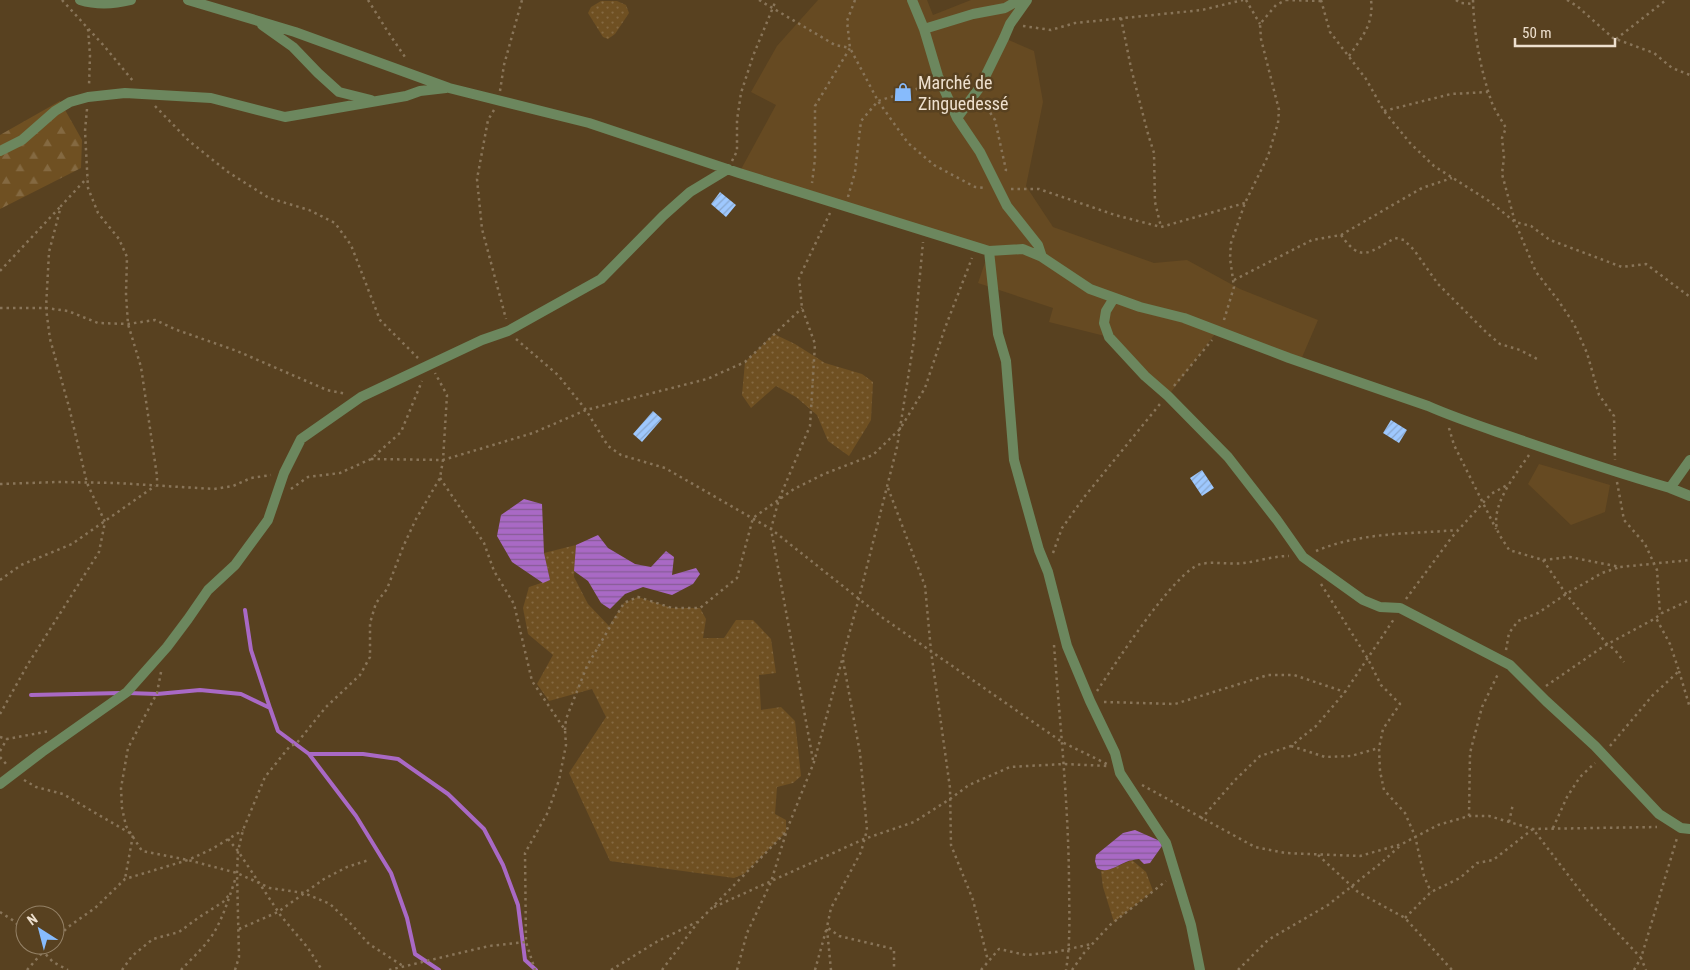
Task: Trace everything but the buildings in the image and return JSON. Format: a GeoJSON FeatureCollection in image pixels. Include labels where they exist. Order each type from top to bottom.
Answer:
{"type":"FeatureCollection","features":[{"type":"Feature","properties":{"kind":"street"},"geometry":{"type":"LineString","coordinates":[[80,0],[117,3],[131,0]]}},
{"type":"Feature","properties":{"kind":"street"},"geometry":{"type":"LineString","coordinates":[[188,0],[295,32],[449,88],[589,123],[989,251],[1023,250],[1042,257],[1090,289],[1140,308],[1201,324],[1289,358],[1536,446],[1690,496]]}},
{"type":"Feature","properties":{"kind":"street"},"geometry":{"type":"LineString","coordinates":[[912,0],[924,29],[940,82],[957,118],[980,152],[1007,206],[1038,245],[1042,257]]}},
{"type":"Feature","properties":{"kind":"street"},"geometry":{"type":"LineString","coordinates":[[924,29],[974,14],[1005,8],[1019,0]]}},
{"type":"Feature","properties":{"kind":"street"},"geometry":{"type":"LineString","coordinates":[[957,118],[976,92],[1010,24],[1027,0]]}},
{"type":"Feature","properties":{"kind":"street"},"geometry":{"type":"LineString","coordinates":[[255,20],[293,47],[338,92],[374,101]]}},
{"type":"Feature","properties":{"kind":"street"},"geometry":{"type":"LineString","coordinates":[[0,151],[22,140],[70,102],[88,97],[125,93],[211,98],[286,117],[406,96],[420,91],[449,88]]}},
{"type":"Feature","properties":{"kind":"street"},"geometry":{"type":"LineString","coordinates":[[0,784],[127,692],[167,648],[208,590],[235,565],[268,520],[284,473],[301,439],[362,397],[482,340],[508,331],[601,279],[663,216],[690,192],[728,169]]}},
{"type":"Feature","properties":{"kind":"street"},"geometry":{"type":"LineString","coordinates":[[989,251],[998,334],[1006,361],[1014,460],[1039,550],[1048,572],[1067,646],[1090,701],[1115,752],[1120,773],[1166,843],[1191,925],[1200,970]]}},
{"type":"Feature","properties":{"kind":"street"},"geometry":{"type":"LineString","coordinates":[[1114,298],[1106,311],[1104,323],[1109,337],[1145,376],[1168,396],[1228,457],[1303,557],[1363,600],[1380,607],[1400,608],[1510,666],[1603,755],[1659,814],[1686,828]]}},
{"type":"Feature","properties":{"kind":"street"},"geometry":{"type":"LineString","coordinates":[[1670,488],[1690,460]]}},
{"type":"Feature","properties":{"kind":"path"},"geometry":{"type":"LineString","coordinates":[[62,0],[143,94],[189,141],[228,172],[269,198],[309,210],[334,223],[351,245],[380,320],[437,376],[447,395],[440,478],[403,547],[387,588],[376,603],[370,623],[370,657],[360,675],[326,707],[296,744],[290,746],[265,777],[243,830],[238,851],[239,957],[235,970]]}},
{"type":"Feature","properties":{"kind":"path"},"geometry":{"type":"LineString","coordinates":[[368,0],[420,77]]}},
{"type":"Feature","properties":{"kind":"path"},"geometry":{"type":"LineString","coordinates":[[522,0],[504,65],[498,101],[488,120],[478,179],[482,228],[508,331],[526,349],[558,375],[586,410],[608,446],[621,455],[665,468],[771,529],[883,618],[1062,742],[1254,847],[1285,853],[1360,856],[1402,844]]}},
{"type":"Feature","properties":{"kind":"path"},"geometry":{"type":"LineString","coordinates":[[759,0],[835,44],[850,48]]}},
{"type":"Feature","properties":{"kind":"path"},"geometry":{"type":"LineString","coordinates":[[728,169],[737,151],[736,120],[741,93],[753,56],[776,0]]}},
{"type":"Feature","properties":{"kind":"path"},"geometry":{"type":"LineString","coordinates":[[855,0],[847,21],[850,48],[878,101],[908,143],[934,165],[975,187],[997,189],[1039,188],[1115,215],[1161,227],[1245,203]]}},
{"type":"Feature","properties":{"kind":"path"},"geometry":{"type":"LineString","coordinates":[[1010,24],[1051,30],[1075,22],[1202,10],[1244,0],[1260,24],[1279,110],[1278,123],[1268,156],[1245,203],[1231,243],[1230,258],[1234,287],[1229,308],[1222,324]]}},
{"type":"Feature","properties":{"kind":"path"},"geometry":{"type":"LineString","coordinates":[[1260,24],[1276,5],[1286,0],[1321,0],[1330,32],[1366,78],[1384,111],[1410,143],[1434,166],[1489,201],[1515,222],[1531,226],[1550,240],[1622,267],[1646,264],[1690,297]]}},
{"type":"Feature","properties":{"kind":"path"},"geometry":{"type":"LineString","coordinates":[[1349,56],[1369,26],[1372,8],[1371,0]]}},
{"type":"Feature","properties":{"kind":"path"},"geometry":{"type":"LineString","coordinates":[[1456,0],[1460,3],[1474,2],[1475,32],[1488,92],[1491,102],[1506,128],[1502,138],[1504,157],[1502,174],[1515,222],[1536,272],[1574,324],[1587,353],[1599,395],[1614,416],[1615,472],[1624,520],[1645,544],[1657,570],[1660,614]]}},
{"type":"Feature","properties":{"kind":"path"},"geometry":{"type":"LineString","coordinates":[[1567,0],[1577,6],[1616,39],[1654,53],[1672,68],[1690,76]]}},
{"type":"Feature","properties":{"kind":"path"},"geometry":{"type":"LineString","coordinates":[[1616,39],[1666,0]]}},
{"type":"Feature","properties":{"kind":"path"},"geometry":{"type":"LineString","coordinates":[[1122,18],[1136,87],[1154,153],[1156,202],[1161,227]]}},
{"type":"Feature","properties":{"kind":"path"},"geometry":{"type":"LineString","coordinates":[[0,580],[21,565],[72,544],[156,486],[157,476],[141,367],[128,324],[126,294],[127,257],[119,239],[98,213],[88,188],[85,131],[90,54],[88,29]]}},
{"type":"Feature","properties":{"kind":"path"},"geometry":{"type":"LineString","coordinates":[[810,195],[815,159],[815,106],[850,48]]}},
{"type":"Feature","properties":{"kind":"path"},"geometry":{"type":"LineString","coordinates":[[846,206],[855,172],[861,121],[878,101],[940,82]]}},
{"type":"Feature","properties":{"kind":"path"},"geometry":{"type":"LineString","coordinates":[[976,92],[994,120],[1006,170],[997,189]]}},
{"type":"Feature","properties":{"kind":"path"},"geometry":{"type":"LineString","coordinates":[[1384,111],[1451,94],[1488,92]]}},
{"type":"Feature","properties":{"kind":"path"},"geometry":{"type":"LineString","coordinates":[[0,271],[87,178]]}},
{"type":"Feature","properties":{"kind":"path"},"geometry":{"type":"LineString","coordinates":[[1234,280],[1312,240],[1341,235],[1422,188],[1452,178]]}},
{"type":"Feature","properties":{"kind":"path"},"geometry":{"type":"LineString","coordinates":[[814,762],[771,529],[779,499],[810,426],[815,344],[802,308],[799,278],[821,234],[834,202]]}},
{"type":"Feature","properties":{"kind":"path"},"geometry":{"type":"LineString","coordinates":[[0,714],[28,664],[100,552],[105,522],[87,483],[69,407],[50,340],[46,308],[50,252],[61,206]]}},
{"type":"Feature","properties":{"kind":"path"},"geometry":{"type":"LineString","coordinates":[[737,970],[747,933],[771,882],[786,832],[814,762],[859,598],[900,429],[914,340],[925,230]]}},
{"type":"Feature","properties":{"kind":"path"},"geometry":{"type":"LineString","coordinates":[[1341,235],[1356,252],[1363,253],[1371,252],[1396,238],[1404,240],[1414,250],[1438,284],[1487,333],[1500,344],[1520,350],[1539,360]]}},
{"type":"Feature","properties":{"kind":"path"},"geometry":{"type":"LineString","coordinates":[[535,970],[526,942],[525,853],[548,812],[556,788],[566,745],[566,718],[587,666],[624,603],[638,597],[672,608],[700,608],[737,578],[752,518],[794,489],[824,474],[873,455],[900,429],[925,388],[945,328],[977,247]]}},
{"type":"Feature","properties":{"kind":"path"},"geometry":{"type":"LineString","coordinates":[[0,308],[46,308],[68,312],[98,323],[128,324],[154,320],[176,330],[237,351],[327,390],[362,397]]}},
{"type":"Feature","properties":{"kind":"path"},"geometry":{"type":"LineString","coordinates":[[372,459],[443,460],[534,434],[586,410],[707,379],[745,362],[802,308]]}},
{"type":"Feature","properties":{"kind":"path"},"geometry":{"type":"LineString","coordinates":[[1172,390],[1213,339]]}},
{"type":"Feature","properties":{"kind":"path"},"geometry":{"type":"LineString","coordinates":[[289,490],[308,477],[340,473],[372,459],[401,432],[428,366]]}},
{"type":"Feature","properties":{"kind":"path"},"geometry":{"type":"LineString","coordinates":[[1048,572],[1062,528],[1085,496],[1166,397]]}},
{"type":"Feature","properties":{"kind":"path"},"geometry":{"type":"LineString","coordinates":[[1445,413],[1454,445],[1509,550],[1543,560],[1570,557],[1620,568],[1690,560]]}},
{"type":"Feature","properties":{"kind":"path"},"geometry":{"type":"LineString","coordinates":[[1497,530],[1497,510],[1509,484],[1536,446]]}},
{"type":"Feature","properties":{"kind":"path"},"geometry":{"type":"LineString","coordinates":[[0,484],[58,482],[214,489],[233,486],[251,478],[284,473]]}},
{"type":"Feature","properties":{"kind":"path"},"geometry":{"type":"LineString","coordinates":[[440,478],[484,543],[494,571],[514,604],[532,681],[565,730]]}},
{"type":"Feature","properties":{"kind":"path"},"geometry":{"type":"LineString","coordinates":[[1201,819],[1235,780],[1260,756],[1291,746],[1316,726],[1345,692],[1400,608],[1458,530],[1491,494],[1509,484]]}},
{"type":"Feature","properties":{"kind":"path"},"geometry":{"type":"LineString","coordinates":[[887,486],[925,586],[931,651],[950,788],[950,845],[973,900],[988,961]]}},
{"type":"Feature","properties":{"kind":"path"},"geometry":{"type":"LineString","coordinates":[[1090,701],[1138,631],[1182,576],[1200,564],[1244,563],[1281,556],[1303,557],[1330,545],[1373,535],[1458,530]]}},
{"type":"Feature","properties":{"kind":"path"},"geometry":{"type":"LineString","coordinates":[[1543,560],[1566,594],[1624,662]]}},
{"type":"Feature","properties":{"kind":"path"},"geometry":{"type":"LineString","coordinates":[[1319,581],[1368,659],[1381,685],[1400,704],[1383,729],[1379,748],[1380,771],[1384,790],[1405,813],[1415,836],[1424,876],[1431,892]]}},
{"type":"Feature","properties":{"kind":"path"},"geometry":{"type":"LineString","coordinates":[[1537,692],[1607,644],[1656,618],[1660,614],[1690,600]]}},
{"type":"Feature","properties":{"kind":"path"},"geometry":{"type":"LineString","coordinates":[[1656,618],[1670,644],[1690,708]]}},
{"type":"Feature","properties":{"kind":"path"},"geometry":{"type":"LineString","coordinates":[[1053,641],[1064,764],[1069,865],[1070,948],[1066,970]]}},
{"type":"Feature","properties":{"kind":"path"},"geometry":{"type":"LineString","coordinates":[[167,648],[157,693],[128,748],[121,788],[122,808],[126,826],[142,851],[188,860],[237,874],[270,888],[304,893],[330,904],[369,944],[403,966]]}},
{"type":"Feature","properties":{"kind":"path"},"geometry":{"type":"LineString","coordinates":[[815,970],[831,908],[860,852],[867,830],[860,753],[842,658]]}},
{"type":"Feature","properties":{"kind":"path"},"geometry":{"type":"LineString","coordinates":[[1553,828],[1580,777],[1603,755],[1652,696],[1679,671]]}},
{"type":"Feature","properties":{"kind":"path"},"geometry":{"type":"LineString","coordinates":[[1090,701],[1175,704],[1268,675],[1294,675],[1345,692]]}},
{"type":"Feature","properties":{"kind":"path"},"geometry":{"type":"LineString","coordinates":[[0,737],[7,739],[50,731]]}},
{"type":"Feature","properties":{"kind":"path"},"geometry":{"type":"LineString","coordinates":[[0,751],[7,739]]}},
{"type":"Feature","properties":{"kind":"path"},"geometry":{"type":"LineString","coordinates":[[1291,746],[1325,757],[1351,756],[1379,748]]}},
{"type":"Feature","properties":{"kind":"path"},"geometry":{"type":"LineString","coordinates":[[0,757],[15,774],[36,788],[63,794],[133,835]]}},
{"type":"Feature","properties":{"kind":"path"},"geometry":{"type":"LineString","coordinates":[[711,909],[864,839],[914,822],[969,785],[1010,767],[1064,764],[1109,766]]}},
{"type":"Feature","properties":{"kind":"path"},"geometry":{"type":"LineString","coordinates":[[1509,822],[1513,804]]}},
{"type":"Feature","properties":{"kind":"path"},"geometry":{"type":"LineString","coordinates":[[1238,970],[1268,940],[1328,905],[1402,844],[1415,836],[1438,825],[1469,816],[1489,816],[1533,829],[1644,826],[1686,828],[1641,958],[1634,970]]}},
{"type":"Feature","properties":{"kind":"path"},"geometry":{"type":"LineString","coordinates":[[1405,918],[1431,892],[1460,878],[1477,863],[1494,860],[1533,829]]}},
{"type":"Feature","properties":{"kind":"path"},"geometry":{"type":"LineString","coordinates":[[1533,829],[1588,901],[1641,958],[1646,970]]}},
{"type":"Feature","properties":{"kind":"path"},"geometry":{"type":"LineString","coordinates":[[65,930],[95,908],[125,879],[188,860],[212,850],[243,830]]}},
{"type":"Feature","properties":{"kind":"path"},"geometry":{"type":"LineString","coordinates":[[662,970],[698,922],[786,832]]}},
{"type":"Feature","properties":{"kind":"path"},"geometry":{"type":"LineString","coordinates":[[125,879],[133,835]]}},
{"type":"Feature","properties":{"kind":"path"},"geometry":{"type":"LineString","coordinates":[[228,839],[278,912],[308,948],[322,970]]}},
{"type":"Feature","properties":{"kind":"path"},"geometry":{"type":"LineString","coordinates":[[1318,854],[1352,887],[1405,918],[1452,970]]}},
{"type":"Feature","properties":{"kind":"path"},"geometry":{"type":"LineString","coordinates":[[239,929],[278,912],[324,879],[347,867],[369,860]]}},
{"type":"Feature","properties":{"kind":"path"},"geometry":{"type":"LineString","coordinates":[[180,970],[196,955],[216,930],[237,874]]}},
{"type":"Feature","properties":{"kind":"path"},"geometry":{"type":"LineString","coordinates":[[1072,970],[1084,953],[1110,924],[1175,874]]}},
{"type":"Feature","properties":{"kind":"path"},"geometry":{"type":"LineString","coordinates":[[122,970],[132,956],[153,939],[179,932],[223,902],[230,894]]}},
{"type":"Feature","properties":{"kind":"path"},"geometry":{"type":"LineString","coordinates":[[0,912],[15,922]]}},
{"type":"Feature","properties":{"kind":"path"},"geometry":{"type":"LineString","coordinates":[[611,970],[658,942],[698,922]]}},
{"type":"Feature","properties":{"kind":"path"},"geometry":{"type":"LineString","coordinates":[[827,927],[831,970]]}},
{"type":"Feature","properties":{"kind":"path"},"geometry":{"type":"LineString","coordinates":[[827,927],[839,936],[894,949],[894,970]]}},
{"type":"Feature","properties":{"kind":"path"},"geometry":{"type":"LineString","coordinates":[[389,970],[489,946],[526,942]]}},
{"type":"Feature","properties":{"kind":"path"},"geometry":{"type":"LineString","coordinates":[[981,970],[999,949],[1026,955],[1056,952],[1092,944]]}},
{"type":"Feature","properties":{"kind":"path"},"geometry":{"type":"LineString","coordinates":[[27,970],[39,955]]}},
{"type":"Feature","properties":{"kind":"path"},"geometry":{"type":"LineString","coordinates":[[46,955],[53,962],[68,970]]}},
{"type":"Feature","properties":{"kind":"shaded area"},"geometry":{"type":"Polygon","coordinates":[[[818,0],[927,0],[933,15],[971,0],[1027,0],[1004,38],[1034,51],[1043,102],[1026,186],[1053,227],[1154,263],[1187,260],[1240,289],[1318,320],[1300,362],[1218,330],[1168,396],[1109,337],[1049,322],[1053,308],[978,283],[989,251],[739,173],[776,105],[751,92],[777,46],[818,0]]]}},
{"type":"Feature","properties":{"kind":"shaded area"},"geometry":{"type":"Polygon","coordinates":[[[1539,464],[1610,485],[1605,512],[1571,525],[1528,484],[1539,464]]]}},
{"type":"Feature","properties":{"kind":"shaded area"},"geometry":{"type":"Polygon","coordinates":[[[524,499],[542,504],[544,553],[550,580],[543,583],[512,562],[497,536],[501,515],[524,499]]]}},
{"type":"Feature","properties":{"kind":"shaded area"},"geometry":{"type":"Polygon","coordinates":[[[598,535],[608,548],[635,564],[651,567],[666,551],[674,557],[672,575],[696,568],[700,574],[693,584],[672,595],[643,587],[625,594],[610,609],[601,603],[588,581],[574,571],[576,545],[598,535]]]}},
{"type":"Feature","properties":{"kind":"shaded area"},"geometry":{"type":"Polygon","coordinates":[[[1135,830],[1160,841],[1162,846],[1150,863],[1144,864],[1139,859],[1128,861],[1108,870],[1097,868],[1096,855],[1123,833],[1135,830]]]}},
{"type":"Feature","properties":{"kind":"green space"},"geometry":{"type":"Polygon","coordinates":[[[601,1],[617,1],[626,5],[629,13],[615,34],[608,39],[603,37],[588,13],[591,7],[601,1]]]}},
{"type":"Feature","properties":{"kind":"green space"},"geometry":{"type":"Polygon","coordinates":[[[60,101],[82,140],[81,168],[0,209],[0,135],[60,101]]]}},
{"type":"Feature","properties":{"kind":"green space"},"geometry":{"type":"Polygon","coordinates":[[[774,334],[795,344],[825,363],[862,374],[873,382],[871,420],[849,456],[828,441],[817,415],[796,397],[776,386],[751,408],[742,395],[745,362],[774,334]]]}},
{"type":"Feature","properties":{"kind":"green space"},"geometry":{"type":"Polygon","coordinates":[[[576,545],[574,577],[588,604],[609,626],[624,603],[638,597],[672,608],[700,608],[706,619],[703,638],[724,638],[736,620],[753,620],[771,639],[776,673],[759,675],[761,710],[781,707],[795,721],[801,776],[793,783],[777,787],[775,814],[786,820],[786,832],[744,874],[734,878],[610,861],[569,773],[606,717],[592,689],[549,701],[537,684],[553,655],[528,634],[523,608],[529,587],[550,580],[544,553],[576,545]]]}},
{"type":"Feature","properties":{"kind":"green space"},"geometry":{"type":"Polygon","coordinates":[[[1132,860],[1146,872],[1153,891],[1114,922],[1103,887],[1101,871],[1132,860]]]}},
{"type":"Feature","properties":{"kind":"waterway"},"geometry":{"type":"LineString","coordinates":[[245,610],[251,650],[270,708]]}},
{"type":"Feature","properties":{"kind":"waterway"},"geometry":{"type":"LineString","coordinates":[[128,693],[157,694],[200,690],[241,694],[270,708],[278,731],[309,754],[363,754],[398,759],[448,794],[484,829],[503,865],[518,905],[525,960],[536,970]]}},
{"type":"Feature","properties":{"kind":"waterway"},"geometry":{"type":"LineString","coordinates":[[31,695],[121,693]]}},
{"type":"Feature","properties":{"kind":"waterway"},"geometry":{"type":"LineString","coordinates":[[309,754],[356,816],[391,873],[407,918],[415,954],[439,970]]}},
{"type":"Feature","properties":{"kind":"place","name":"Marché de Zinguedessé"},"geometry":{"type":"Point","coordinates":[903,92]}}]}
